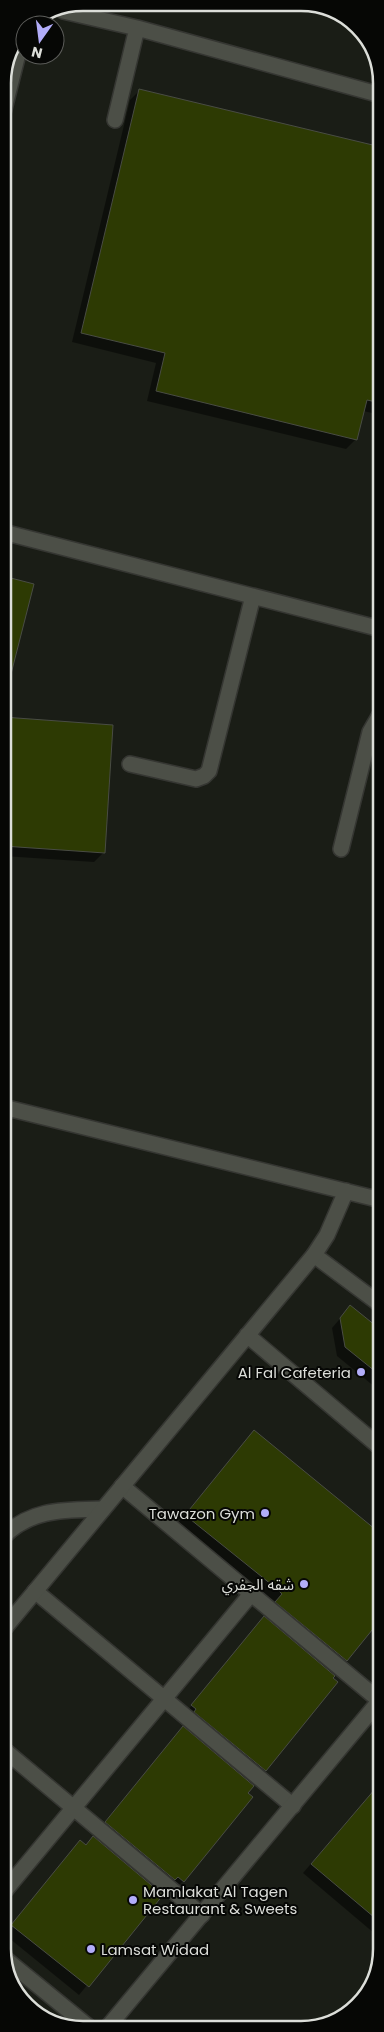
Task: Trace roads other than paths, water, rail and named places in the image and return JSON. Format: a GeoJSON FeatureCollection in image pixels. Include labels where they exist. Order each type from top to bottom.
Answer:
{"type":"FeatureCollection","features":[{"type":"Feature","properties":{"kind":"street"},"geometry":{"type":"LineString","coordinates":[[71,13],[137,28],[373,93]]}},
{"type":"Feature","properties":{"kind":"street"},"geometry":{"type":"LineString","coordinates":[[114,120],[137,28]]}},
{"type":"Feature","properties":{"kind":"street"},"geometry":{"type":"LineString","coordinates":[[11,81],[15,65]]}},
{"type":"Feature","properties":{"kind":"street"},"geometry":{"type":"LineString","coordinates":[[11,534],[373,627]]}},
{"type":"Feature","properties":{"kind":"street"},"geometry":{"type":"LineString","coordinates":[[130,764],[196,779],[204,776],[209,771],[252,596]]}},
{"type":"Feature","properties":{"kind":"street"},"geometry":{"type":"LineString","coordinates":[[341,849],[370,732],[373,727]]}},
{"type":"Feature","properties":{"kind":"street"},"geometry":{"type":"LineString","coordinates":[[11,1109],[373,1198]]}},
{"type":"Feature","properties":{"kind":"street"},"geometry":{"type":"LineString","coordinates":[[11,1620],[314,1255],[327,1235],[346,1191]]}},
{"type":"Feature","properties":{"kind":"street"},"geometry":{"type":"LineString","coordinates":[[314,1255],[373,1298]]}},
{"type":"Feature","properties":{"kind":"street"},"geometry":{"type":"LineString","coordinates":[[247,1335],[373,1441]]}},
{"type":"Feature","properties":{"kind":"street"},"geometry":{"type":"LineString","coordinates":[[122,1486],[373,1694]]}},
{"type":"Feature","properties":{"kind":"street"},"geometry":{"type":"LineString","coordinates":[[11,1530],[40,1513],[103,1509]]}},
{"type":"Feature","properties":{"kind":"street"},"geometry":{"type":"LineString","coordinates":[[35,1591],[292,1806]]}},
{"type":"Feature","properties":{"kind":"street"},"geometry":{"type":"LineString","coordinates":[[11,1883],[251,1594]]}},
{"type":"Feature","properties":{"kind":"street"},"geometry":{"type":"LineString","coordinates":[[113,2021],[373,1708]]}},
{"type":"Feature","properties":{"kind":"street"},"geometry":{"type":"LineString","coordinates":[[11,1756],[202,1915]]}},
{"type":"Feature","properties":{"kind":"street"},"geometry":{"type":"LineString","coordinates":[[14,1966],[81,2021]]}},
{"type":"Feature","properties":{"kind":"place","name":"Al Fal Cafeteria"},"geometry":{"type":"Point","coordinates":[361,1372]}},
{"type":"Feature","properties":{"kind":"place","name":"Tawazon Gym"},"geometry":{"type":"Point","coordinates":[265,1513]}},
{"type":"Feature","properties":{"kind":"place","name":"شقه الجفري"},"geometry":{"type":"Point","coordinates":[304,1584]}},
{"type":"Feature","properties":{"kind":"place","name":"Mamlakat Al Tagen Restaurant & Sweets"},"geometry":{"type":"Point","coordinates":[133,1900]}},
{"type":"Feature","properties":{"kind":"place","name":"Lamsat Widad"},"geometry":{"type":"Point","coordinates":[91,1949]}}]}
